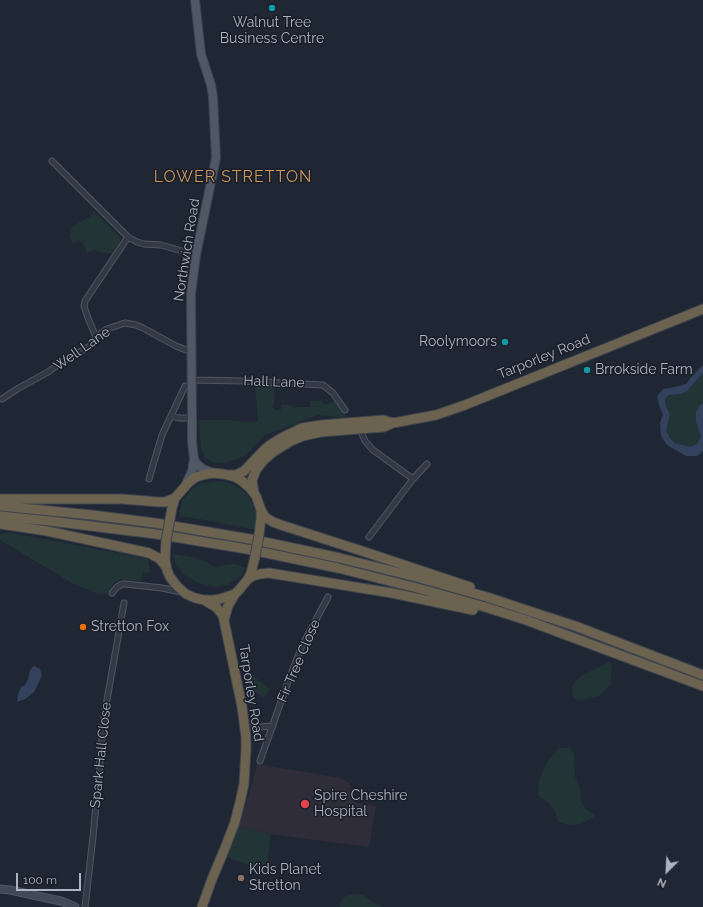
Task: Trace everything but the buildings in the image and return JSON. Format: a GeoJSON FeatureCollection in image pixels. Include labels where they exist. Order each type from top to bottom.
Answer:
{"type":"FeatureCollection","features":[{"type":"Feature","properties":{"kind":"highway","name":"Tarporley Road"},"geometry":{"type":"LineString","coordinates":[[254,493],[252,480],[256,470],[268,456],[285,444],[303,436],[316,433],[384,427],[393,422],[436,414],[465,404],[703,309]]}},
{"type":"Feature","properties":{"kind":"highway","name":"Tarporley Road"},"geometry":{"type":"LineString","coordinates":[[228,475],[236,475],[244,471],[270,445],[302,428],[320,425],[383,420],[393,422]]}},
{"type":"Feature","properties":{"kind":"highway"},"geometry":{"type":"LineString","coordinates":[[166,567],[166,542],[172,504],[186,485],[196,477],[213,473],[228,475],[242,481],[254,493],[263,514],[281,526],[459,583],[529,611]]}},
{"type":"Feature","properties":{"kind":"highway"},"geometry":{"type":"LineString","coordinates":[[0,499],[122,499],[165,502],[175,498]]}},
{"type":"Feature","properties":{"kind":"highway"},"geometry":{"type":"LineString","coordinates":[[0,506],[124,519],[201,530],[306,550],[385,569],[458,589],[575,626],[703,676]]}},
{"type":"Feature","properties":{"kind":"highway"},"geometry":{"type":"LineString","coordinates":[[252,577],[251,573],[263,514]]}},
{"type":"Feature","properties":{"kind":"highway"},"geometry":{"type":"LineString","coordinates":[[0,516],[126,529],[247,549],[377,577],[526,620],[703,686]]}},
{"type":"Feature","properties":{"kind":"highway"},"geometry":{"type":"LineString","coordinates":[[0,524],[62,534],[149,553],[162,560],[170,577],[177,586],[186,594],[195,598],[214,600],[235,594]]}},
{"type":"Feature","properties":{"kind":"highway"},"geometry":{"type":"LineString","coordinates":[[224,620],[228,606],[235,594],[245,583],[252,577],[269,573],[392,593],[526,620]]}},
{"type":"Feature","properties":{"kind":"highway","name":"Tarporley Road"},"geometry":{"type":"LineString","coordinates":[[202,907],[235,822],[244,784],[246,766],[245,728],[242,707],[224,620],[222,614],[216,607],[204,600]]}},
{"type":"Feature","properties":{"kind":"main road","name":"Northwich Road"},"geometry":{"type":"LineString","coordinates":[[186,485],[192,471],[194,459],[192,418],[188,383],[191,350],[190,298],[196,255],[216,158],[213,97],[211,85],[201,54],[195,0]]}},
{"type":"Feature","properties":{"kind":"main road"},"geometry":{"type":"LineString","coordinates":[[194,459],[203,469],[213,473]]}},
{"type":"Feature","properties":{"kind":"main road"},"geometry":{"type":"LineString","coordinates":[[0,889],[51,898],[74,907]]}},
{"type":"Feature","properties":{"kind":"street"},"geometry":{"type":"LineString","coordinates":[[52,161],[128,237],[144,244],[161,245],[196,255]]}},
{"type":"Feature","properties":{"kind":"street"},"geometry":{"type":"LineString","coordinates":[[96,337],[84,306],[85,301],[128,237]]}},
{"type":"Feature","properties":{"kind":"street","name":"Well Lane"},"geometry":{"type":"LineString","coordinates":[[0,399],[90,346],[96,337],[107,329],[125,323],[143,328],[183,348],[191,350]]}},
{"type":"Feature","properties":{"kind":"street","name":"Hall Lane"},"geometry":{"type":"LineString","coordinates":[[188,383],[236,381],[323,385],[333,392],[345,410]]}},
{"type":"Feature","properties":{"kind":"street"},"geometry":{"type":"LineString","coordinates":[[149,479],[162,435],[188,383]]}},
{"type":"Feature","properties":{"kind":"street"},"geometry":{"type":"LineString","coordinates":[[171,416],[178,418],[192,418]]}},
{"type":"Feature","properties":{"kind":"street"},"geometry":{"type":"LineString","coordinates":[[353,422],[360,429],[365,441],[373,450],[413,479]]}},
{"type":"Feature","properties":{"kind":"street"},"geometry":{"type":"LineString","coordinates":[[369,537],[413,479],[427,464]]}},
{"type":"Feature","properties":{"kind":"street"},"geometry":{"type":"LineString","coordinates":[[162,588],[168,585],[170,577]]}},
{"type":"Feature","properties":{"kind":"street"},"geometry":{"type":"LineString","coordinates":[[112,593],[119,585],[125,584],[162,588],[186,594]]}},
{"type":"Feature","properties":{"kind":"street","name":"Fir Tree Close"},"geometry":{"type":"LineString","coordinates":[[260,761],[302,646],[328,597]]}},
{"type":"Feature","properties":{"kind":"street","name":"Spark Hall Close"},"geometry":{"type":"LineString","coordinates":[[85,907],[104,717],[124,603]]}},
{"type":"Feature","properties":{"kind":"street"},"geometry":{"type":"LineString","coordinates":[[245,728],[273,726]]}},
{"type":"Feature","properties":{"kind":"shaded area"},"geometry":{"type":"Polygon","coordinates":[[[94,211],[121,238],[116,254],[94,250],[87,253],[81,241],[73,243],[69,236],[73,226],[90,217],[94,211]]]}},
{"type":"Feature","properties":{"kind":"shaded area"},"geometry":{"type":"Polygon","coordinates":[[[703,373],[703,403],[700,405],[696,421],[701,437],[697,444],[690,447],[675,443],[666,431],[670,414],[666,407],[665,399],[669,395],[681,394],[692,386],[703,373]]]}},
{"type":"Feature","properties":{"kind":"shaded area"},"geometry":{"type":"Polygon","coordinates":[[[255,384],[274,386],[274,404],[272,406],[274,410],[281,410],[281,405],[291,405],[293,408],[310,407],[310,401],[319,401],[319,399],[326,404],[336,401],[346,418],[318,415],[265,435],[245,456],[223,463],[209,460],[204,456],[201,449],[199,420],[258,422],[255,384]]]}},
{"type":"Feature","properties":{"kind":"shaded area"},"geometry":{"type":"Polygon","coordinates":[[[216,481],[227,482],[241,489],[248,496],[255,511],[255,530],[179,516],[183,499],[192,489],[201,483],[216,481]]]}},
{"type":"Feature","properties":{"kind":"shaded area"},"geometry":{"type":"Polygon","coordinates":[[[7,532],[148,559],[150,573],[143,572],[141,582],[119,579],[113,584],[106,594],[98,594],[72,583],[0,540],[0,535],[7,532]]]}},
{"type":"Feature","properties":{"kind":"shaded area"},"geometry":{"type":"Polygon","coordinates":[[[173,554],[198,558],[215,567],[233,564],[245,567],[241,576],[228,585],[217,587],[198,583],[183,574],[175,563],[173,554]]]}},
{"type":"Feature","properties":{"kind":"shaded area"},"geometry":{"type":"Polygon","coordinates":[[[609,662],[612,664],[611,684],[599,696],[579,700],[573,698],[572,688],[576,680],[609,662]]]}},
{"type":"Feature","properties":{"kind":"shaded area"},"geometry":{"type":"Polygon","coordinates":[[[253,676],[270,689],[264,698],[246,685],[253,676]]]}},
{"type":"Feature","properties":{"kind":"shaded area"},"geometry":{"type":"Polygon","coordinates":[[[559,748],[570,748],[574,754],[575,777],[580,788],[581,802],[585,808],[595,816],[581,824],[568,825],[558,822],[556,812],[549,803],[538,796],[539,780],[548,761],[559,748]]]}},
{"type":"Feature","properties":{"kind":"shaded area","name":"Spire Cheshire Hospital"},"geometry":{"type":"Polygon","coordinates":[[[257,764],[341,778],[349,783],[354,795],[354,802],[376,806],[369,847],[271,834],[239,827],[257,764]]]}},
{"type":"Feature","properties":{"kind":"shaded area"},"geometry":{"type":"Polygon","coordinates":[[[239,827],[271,834],[266,872],[227,857],[239,827]]]}},
{"type":"Feature","properties":{"kind":"shaded area"},"geometry":{"type":"Polygon","coordinates":[[[353,894],[363,895],[383,907],[341,907],[339,905],[344,897],[353,894]]]}},
{"type":"Feature","properties":{"kind":"water"},"geometry":{"type":"Polygon","coordinates":[[[703,365],[703,373],[687,391],[681,394],[669,395],[665,399],[666,407],[670,414],[666,431],[675,443],[690,447],[697,444],[701,437],[696,421],[696,412],[703,403],[703,451],[697,456],[686,456],[667,445],[661,436],[660,423],[663,415],[657,396],[663,389],[686,384],[703,365]]]}},
{"type":"Feature","properties":{"kind":"water"},"geometry":{"type":"Polygon","coordinates":[[[34,666],[40,669],[42,676],[34,692],[25,699],[17,702],[21,687],[25,685],[30,670],[34,666]]]}},
{"type":"Feature","properties":{"kind":"place","name":"Walnut Tree Business Centre"},"geometry":{"type":"Point","coordinates":[272,8]}},
{"type":"Feature","properties":{"kind":"place","name":"Roolymoors"},"geometry":{"type":"Point","coordinates":[505,342]}},
{"type":"Feature","properties":{"kind":"place","name":"Brrokside Farm"},"geometry":{"type":"Point","coordinates":[587,370]}},
{"type":"Feature","properties":{"kind":"place","name":"Stretton Fox"},"geometry":{"type":"Point","coordinates":[83,627]}},
{"type":"Feature","properties":{"kind":"place","name":"Spire Cheshire Hospital"},"geometry":{"type":"Point","coordinates":[305,804]}},
{"type":"Feature","properties":{"kind":"place","name":"Kids Planet Stretton"},"geometry":{"type":"Point","coordinates":[241,878]}},
{"type":"Feature","properties":{"kind":"district","name":"LOWER STRETTON"},"geometry":{"type":"Point","coordinates":[233,177]}}]}
